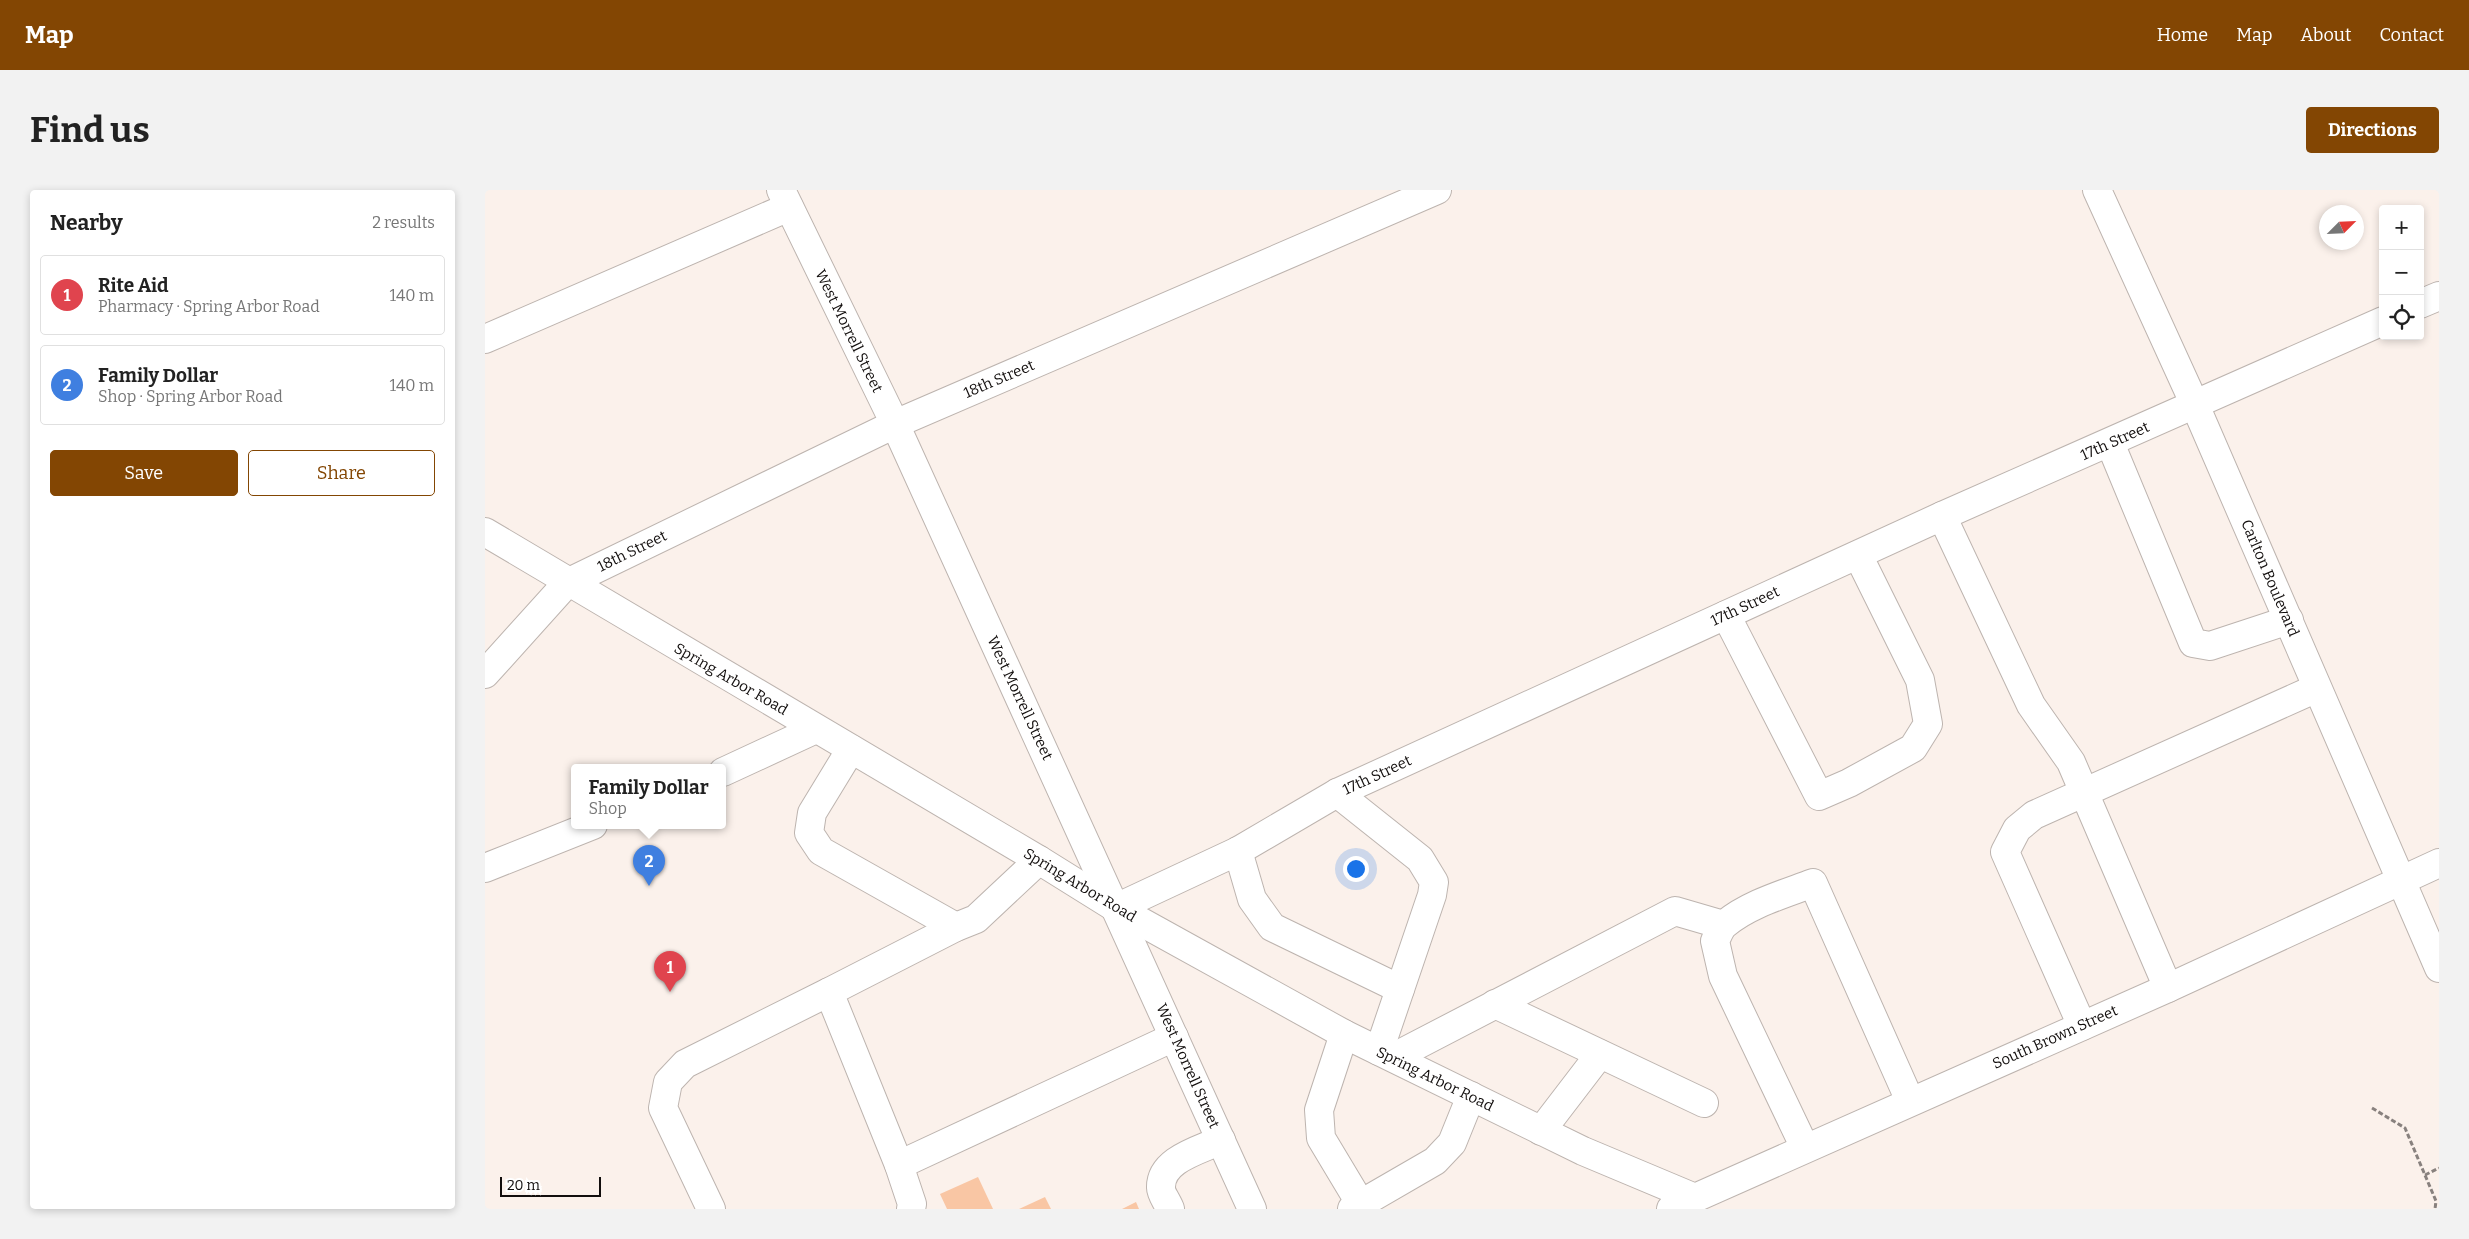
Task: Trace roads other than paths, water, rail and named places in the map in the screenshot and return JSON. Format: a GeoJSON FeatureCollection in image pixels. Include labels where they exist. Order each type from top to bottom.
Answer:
{"type":"FeatureCollection","features":[{"type":"Feature","properties":{"kind":"street","name":"18th Street"},"geometry":{"type":"LineString","coordinates":[[567,583],[895,424],[1437,190]]}},
{"type":"Feature","properties":{"kind":"street","name":"Carlton Boulevard"},"geometry":{"type":"LineString","coordinates":[[2097,190],[2195,405],[2289,620],[2399,880],[2439,968]]}},
{"type":"Feature","properties":{"kind":"street","name":"West Morrell Street"},"geometry":{"type":"LineString","coordinates":[[785,198],[895,424],[1252,1209]]}},
{"type":"Feature","properties":{"kind":"street"},"geometry":{"type":"LineString","coordinates":[[485,339],[785,198]]}},
{"type":"Feature","properties":{"kind":"street"},"geometry":{"type":"LineString","coordinates":[[2424,302],[2439,296]]}},
{"type":"Feature","properties":{"kind":"street","name":"17th Street"},"geometry":{"type":"LineString","coordinates":[[1116,908],[1238,851],[1337,793],[1942,516],[2379,323]]}},
{"type":"Feature","properties":{"kind":"street"},"geometry":{"type":"LineString","coordinates":[[2110,443],[2193,643],[2210,646],[2289,620]]}},
{"type":"Feature","properties":{"kind":"street"},"geometry":{"type":"LineString","coordinates":[[1942,516],[2031,705],[2071,762],[2168,988]]}},
{"type":"Feature","properties":{"kind":"street","name":"Spring Arbor Road"},"geometry":{"type":"LineString","coordinates":[[486,534],[1039,860],[1116,908],[1343,1034],[1583,1151],[1683,1204]]}},
{"type":"Feature","properties":{"kind":"street"},"geometry":{"type":"LineString","coordinates":[[1726,615],[1819,796],[1913,748],[1928,724],[1920,680],[1858,555]]}},
{"type":"Feature","properties":{"kind":"street"},"geometry":{"type":"LineString","coordinates":[[485,674],[567,583]]}},
{"type":"Feature","properties":{"kind":"street"},"geometry":{"type":"LineString","coordinates":[[2082,1026],[2005,852],[2017,829],[2034,815],[2085,794],[2317,688]]}},
{"type":"Feature","properties":{"kind":"street"},"geometry":{"type":"LineString","coordinates":[[726,771],[816,729]]}},
{"type":"Feature","properties":{"kind":"street"},"geometry":{"type":"LineString","coordinates":[[851,749],[811,813],[809,833],[821,851],[956,927]]}},
{"type":"Feature","properties":{"kind":"street"},"geometry":{"type":"LineString","coordinates":[[1337,793],[1421,860],[1434,882],[1432,895],[1400,990],[1386,1054]]}},
{"type":"Feature","properties":{"kind":"street"},"geometry":{"type":"LineString","coordinates":[[485,868],[583,829]]}},
{"type":"Feature","properties":{"kind":"street"},"geometry":{"type":"LineString","coordinates":[[1238,851],[1252,900],[1272,927],[1400,990]]}},
{"type":"Feature","properties":{"kind":"street"},"geometry":{"type":"LineString","coordinates":[[711,1209],[663,1108],[668,1082],[685,1064],[956,927],[976,919],[1039,860]]}},
{"type":"Feature","properties":{"kind":"street","name":"South Brown Street"},"geometry":{"type":"LineString","coordinates":[[1683,1204],[1910,1101],[2168,988],[2439,863]]}},
{"type":"Feature","properties":{"kind":"street"},"geometry":{"type":"LineString","coordinates":[[1805,1148],[1723,976],[1715,940],[1723,925],[1747,910],[1813,883],[1910,1101]]}},
{"type":"Feature","properties":{"kind":"street"},"geometry":{"type":"LineString","coordinates":[[1386,1054],[1495,1004],[1675,911],[1723,925]]}},
{"type":"Feature","properties":{"kind":"street"},"geometry":{"type":"LineString","coordinates":[[829,992],[899,1165],[912,1204],[911,1209]]}},
{"type":"Feature","properties":{"kind":"street"},"geometry":{"type":"LineString","coordinates":[[1495,1004],[1705,1103]]}},
{"type":"Feature","properties":{"kind":"street"},"geometry":{"type":"LineString","coordinates":[[1343,1034],[1319,1110],[1321,1138],[1356,1206],[1396,1185],[1435,1161],[1452,1143],[1471,1096]]}},
{"type":"Feature","properties":{"kind":"street"},"geometry":{"type":"LineString","coordinates":[[899,1165],[1174,1037]]}},
{"type":"Feature","properties":{"kind":"street"},"geometry":{"type":"LineString","coordinates":[[1541,1131],[1600,1054]]}},
{"type":"Feature","properties":{"kind":"street"},"geometry":{"type":"LineString","coordinates":[[1170,1209],[1161,1188],[1165,1170],[1175,1162],[1221,1140]]}},
{"type":"Feature","properties":{"kind":"place","name":"Family Dollar"},"geometry":{"type":"Point","coordinates":[649,886]}},
{"type":"Feature","properties":{"kind":"place","name":"Rite Aid"},"geometry":{"type":"Point","coordinates":[670,992]}}]}
